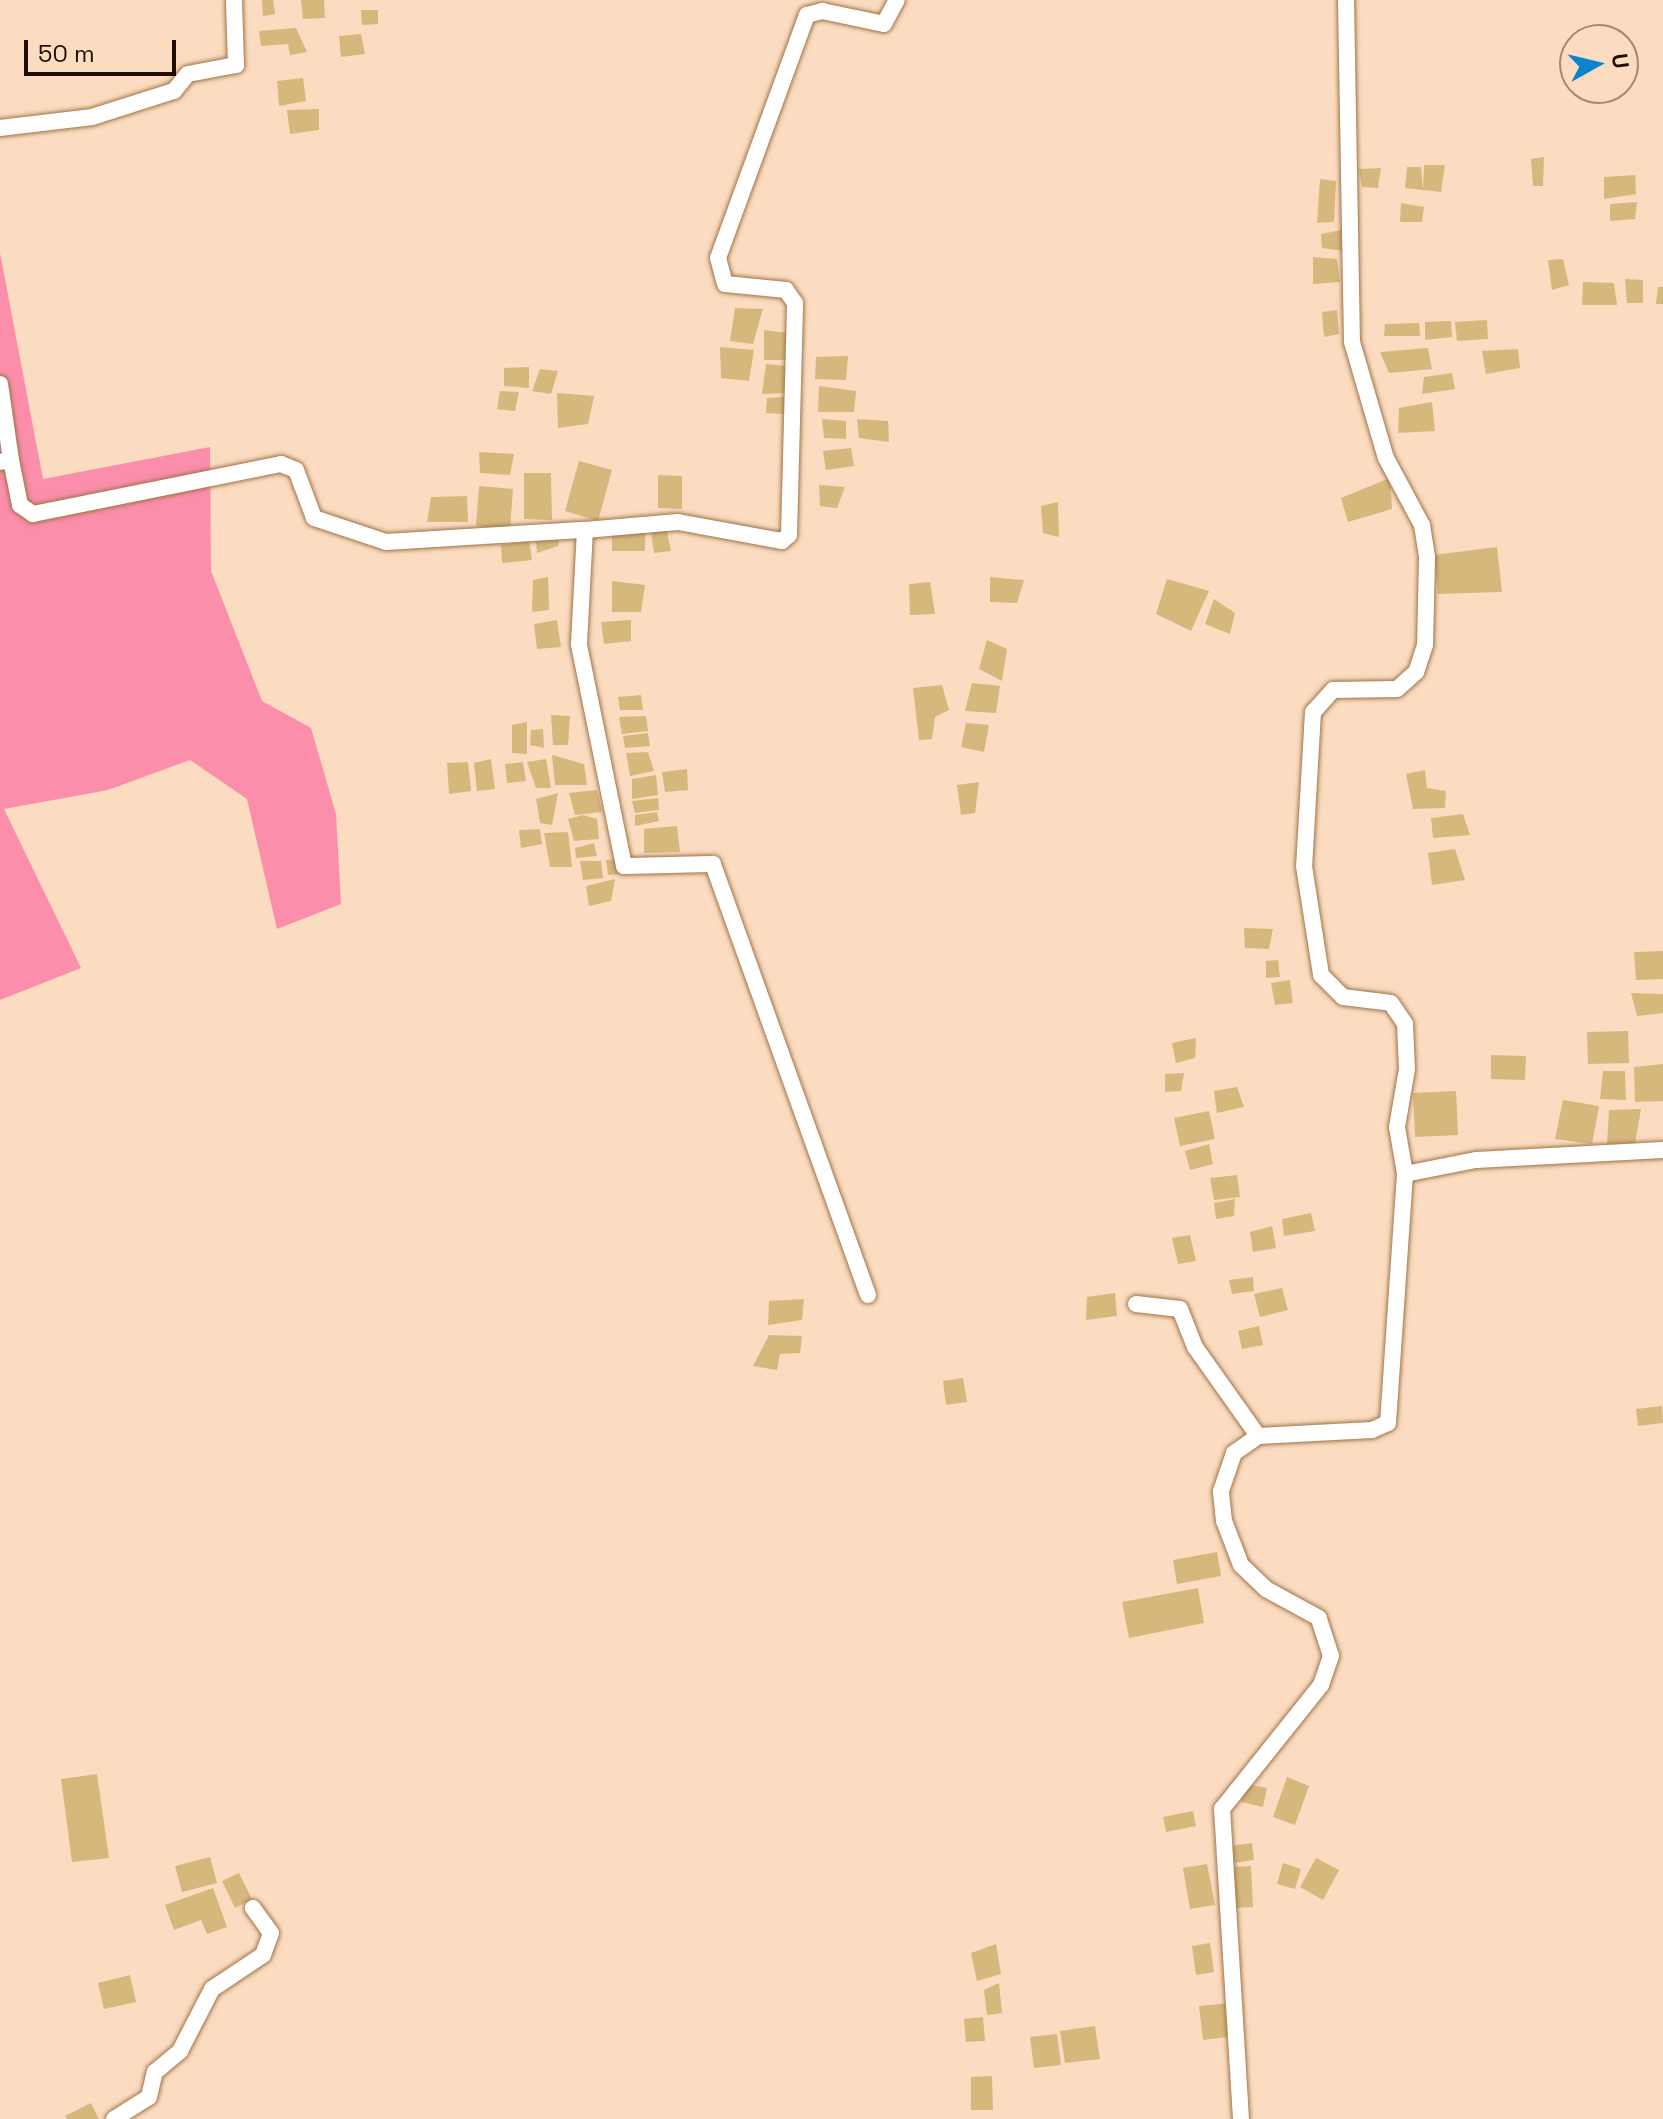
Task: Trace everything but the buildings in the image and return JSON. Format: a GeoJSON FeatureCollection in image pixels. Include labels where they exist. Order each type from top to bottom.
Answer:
{"type":"FeatureCollection","features":[{"type":"Feature","properties":{"kind":"street"},"geometry":{"type":"LineString","coordinates":[[0,128],[92,117],[174,91],[188,74],[236,65],[234,0]]}},
{"type":"Feature","properties":{"kind":"street"},"geometry":{"type":"LineString","coordinates":[[0,384],[6,461],[18,500],[33,514],[281,464],[296,470],[314,518],[386,542],[678,522],[786,540],[795,303],[786,290],[725,284],[718,258],[807,15],[822,11],[884,24],[897,0]]}},
{"type":"Feature","properties":{"kind":"street"},"geometry":{"type":"LineString","coordinates":[[1241,2119],[1222,1809],[1321,1685],[1331,1656],[1319,1618],[1266,1589],[1230,1543],[1221,1491],[1227,1466],[1242,1443],[1258,1436],[1372,1430],[1388,1423],[1405,1174],[1397,1127],[1407,1069],[1405,1024],[1391,1003],[1343,997],[1325,985],[1304,866],[1309,739],[1321,696],[1397,689],[1416,672],[1425,645],[1422,525],[1386,458],[1352,342],[1346,0]]}},
{"type":"Feature","properties":{"kind":"street"},"geometry":{"type":"LineString","coordinates":[[585,530],[581,662],[624,866],[713,864],[868,1295]]}},
{"type":"Feature","properties":{"kind":"street"},"geometry":{"type":"LineString","coordinates":[[1405,1174],[1476,1160],[1663,1150]]}},
{"type":"Feature","properties":{"kind":"street"},"geometry":{"type":"LineString","coordinates":[[1136,1304],[1180,1309],[1195,1347],[1258,1436]]}},
{"type":"Feature","properties":{"kind":"street"},"geometry":{"type":"LineString","coordinates":[[114,2119],[149,2097],[155,2072],[180,2051],[212,1989],[263,1955],[271,1933],[253,1908]]}},
{"type":"Feature","properties":{"kind":"shaded area"},"geometry":{"type":"Polygon","coordinates":[[[0,253],[43,479],[210,447],[211,571],[262,701],[311,728],[336,814],[341,904],[277,929],[247,799],[190,760],[108,790],[4,809],[81,968],[0,1000],[0,253]]]}}]}
